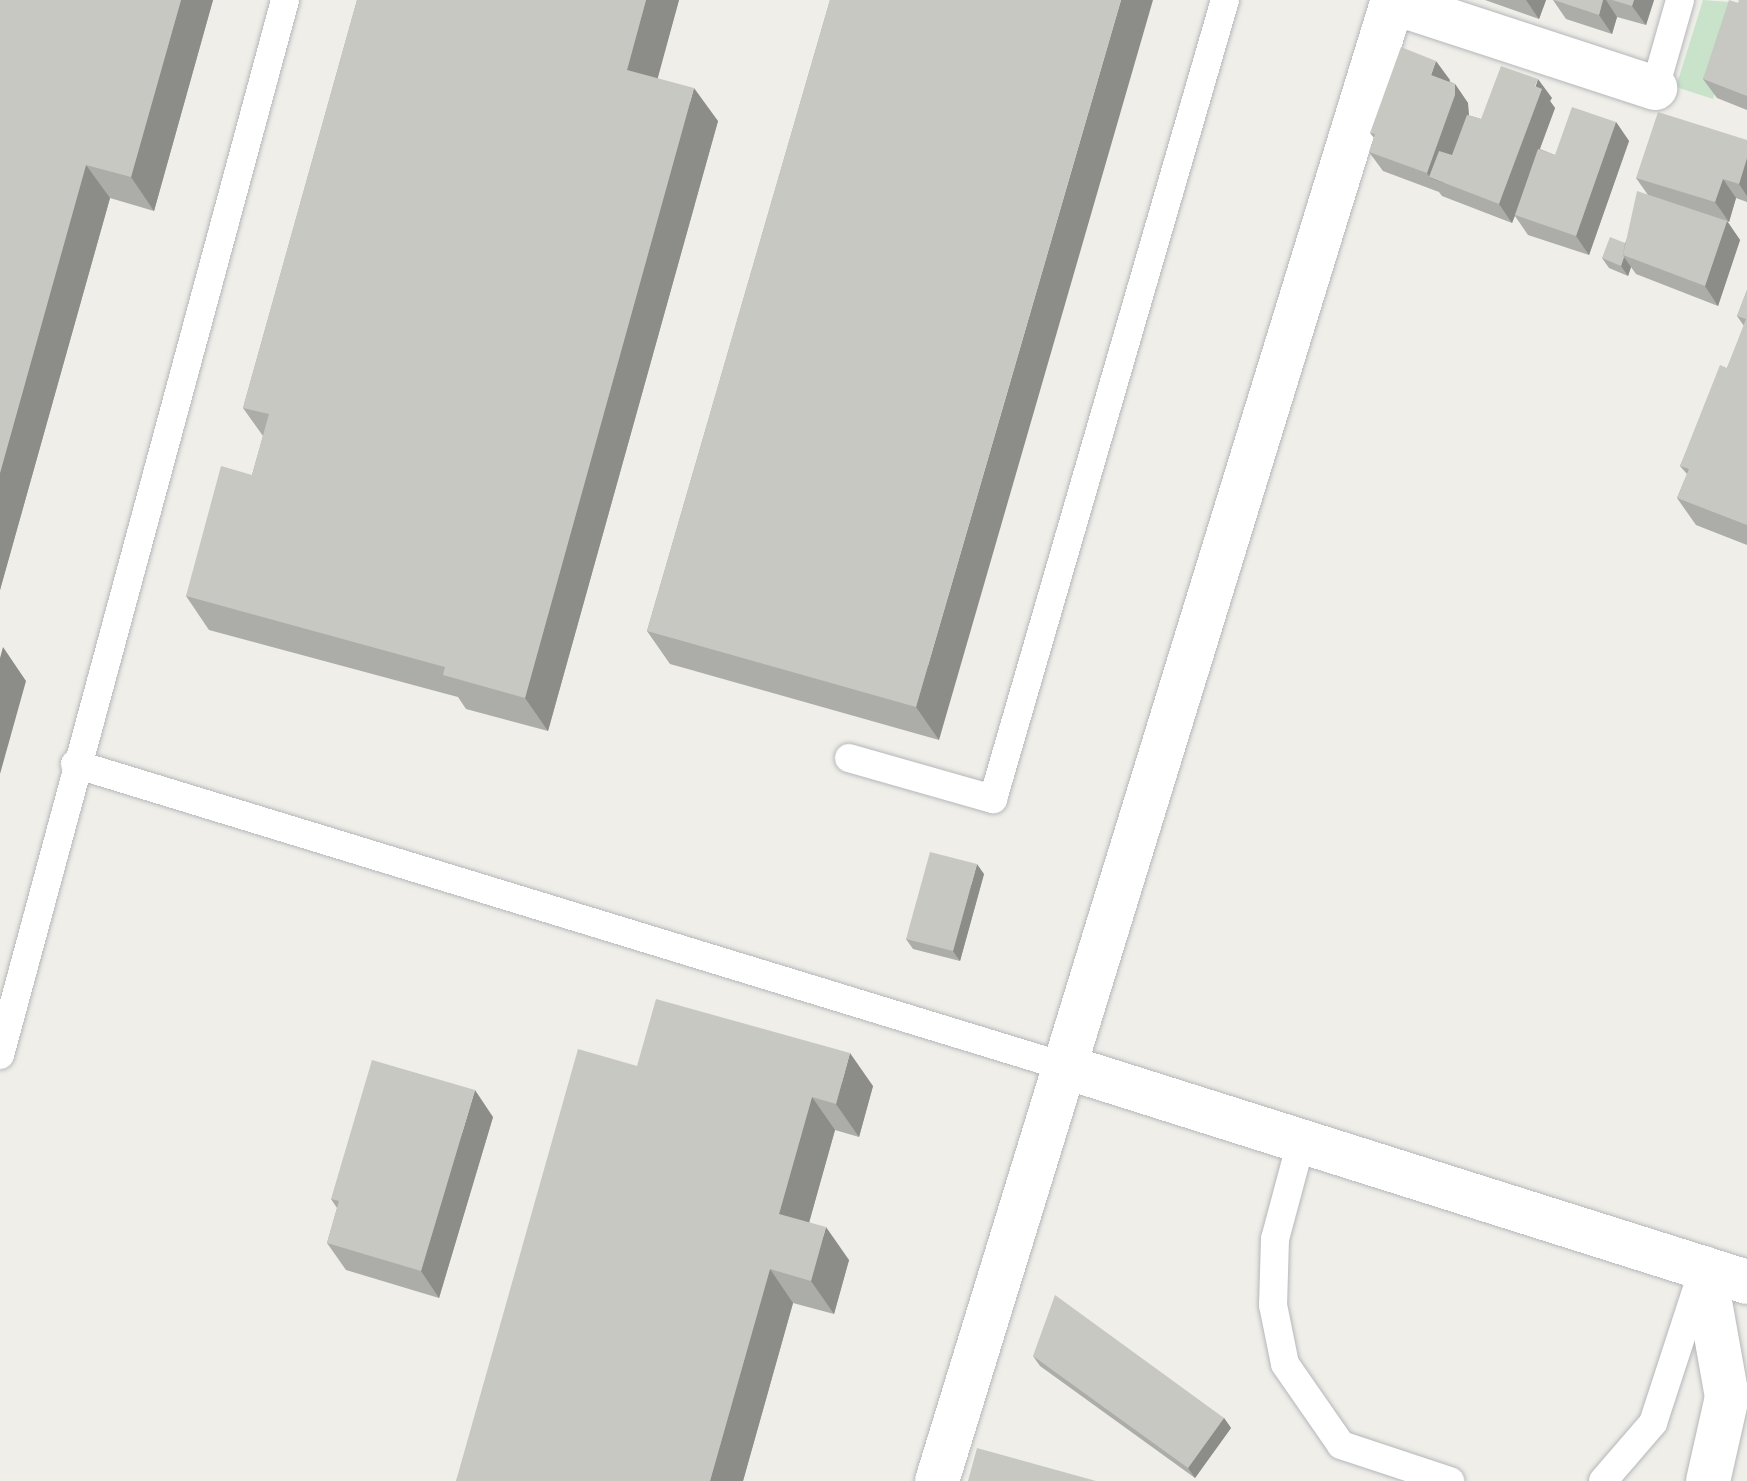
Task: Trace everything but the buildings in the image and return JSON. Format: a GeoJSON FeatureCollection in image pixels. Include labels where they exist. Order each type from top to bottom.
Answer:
{"type":"FeatureCollection","features":[{"type":"Feature","properties":{"kind":"street"},"geometry":{"type":"LineString","coordinates":[[937,1481],[1392,1],[1655,88]]}},
{"type":"Feature","properties":{"kind":"street"},"geometry":{"type":"LineString","coordinates":[[1066,1067],[1747,1282]]}},
{"type":"Feature","properties":{"kind":"street"},"geometry":{"type":"LineString","coordinates":[[1704,1268],[1727,1397],[1708,1481]]}},
{"type":"Feature","properties":{"kind":"lane"},"geometry":{"type":"LineString","coordinates":[[0,1055],[75,764],[285,0]]}},
{"type":"Feature","properties":{"kind":"lane"},"geometry":{"type":"LineString","coordinates":[[849,758],[993,799],[1225,0]]}},
{"type":"Feature","properties":{"kind":"lane"},"geometry":{"type":"LineString","coordinates":[[1655,88],[1680,0]]}},
{"type":"Feature","properties":{"kind":"lane"},"geometry":{"type":"LineString","coordinates":[[75,764],[1066,1067]]}},
{"type":"Feature","properties":{"kind":"lane"},"geometry":{"type":"LineString","coordinates":[[1301,1142],[1275,1239],[1273,1305],[1285,1364],[1341,1445],[1450,1481]]}},
{"type":"Feature","properties":{"kind":"lane"},"geometry":{"type":"LineString","coordinates":[[1603,1481],[1653,1423],[1704,1268]]}},
{"type":"Feature","properties":{"kind":"green space"},"geometry":{"type":"Polygon","coordinates":[[[1703,0],[1742,3],[1713,99],[1676,87],[1703,0]]]}}]}
